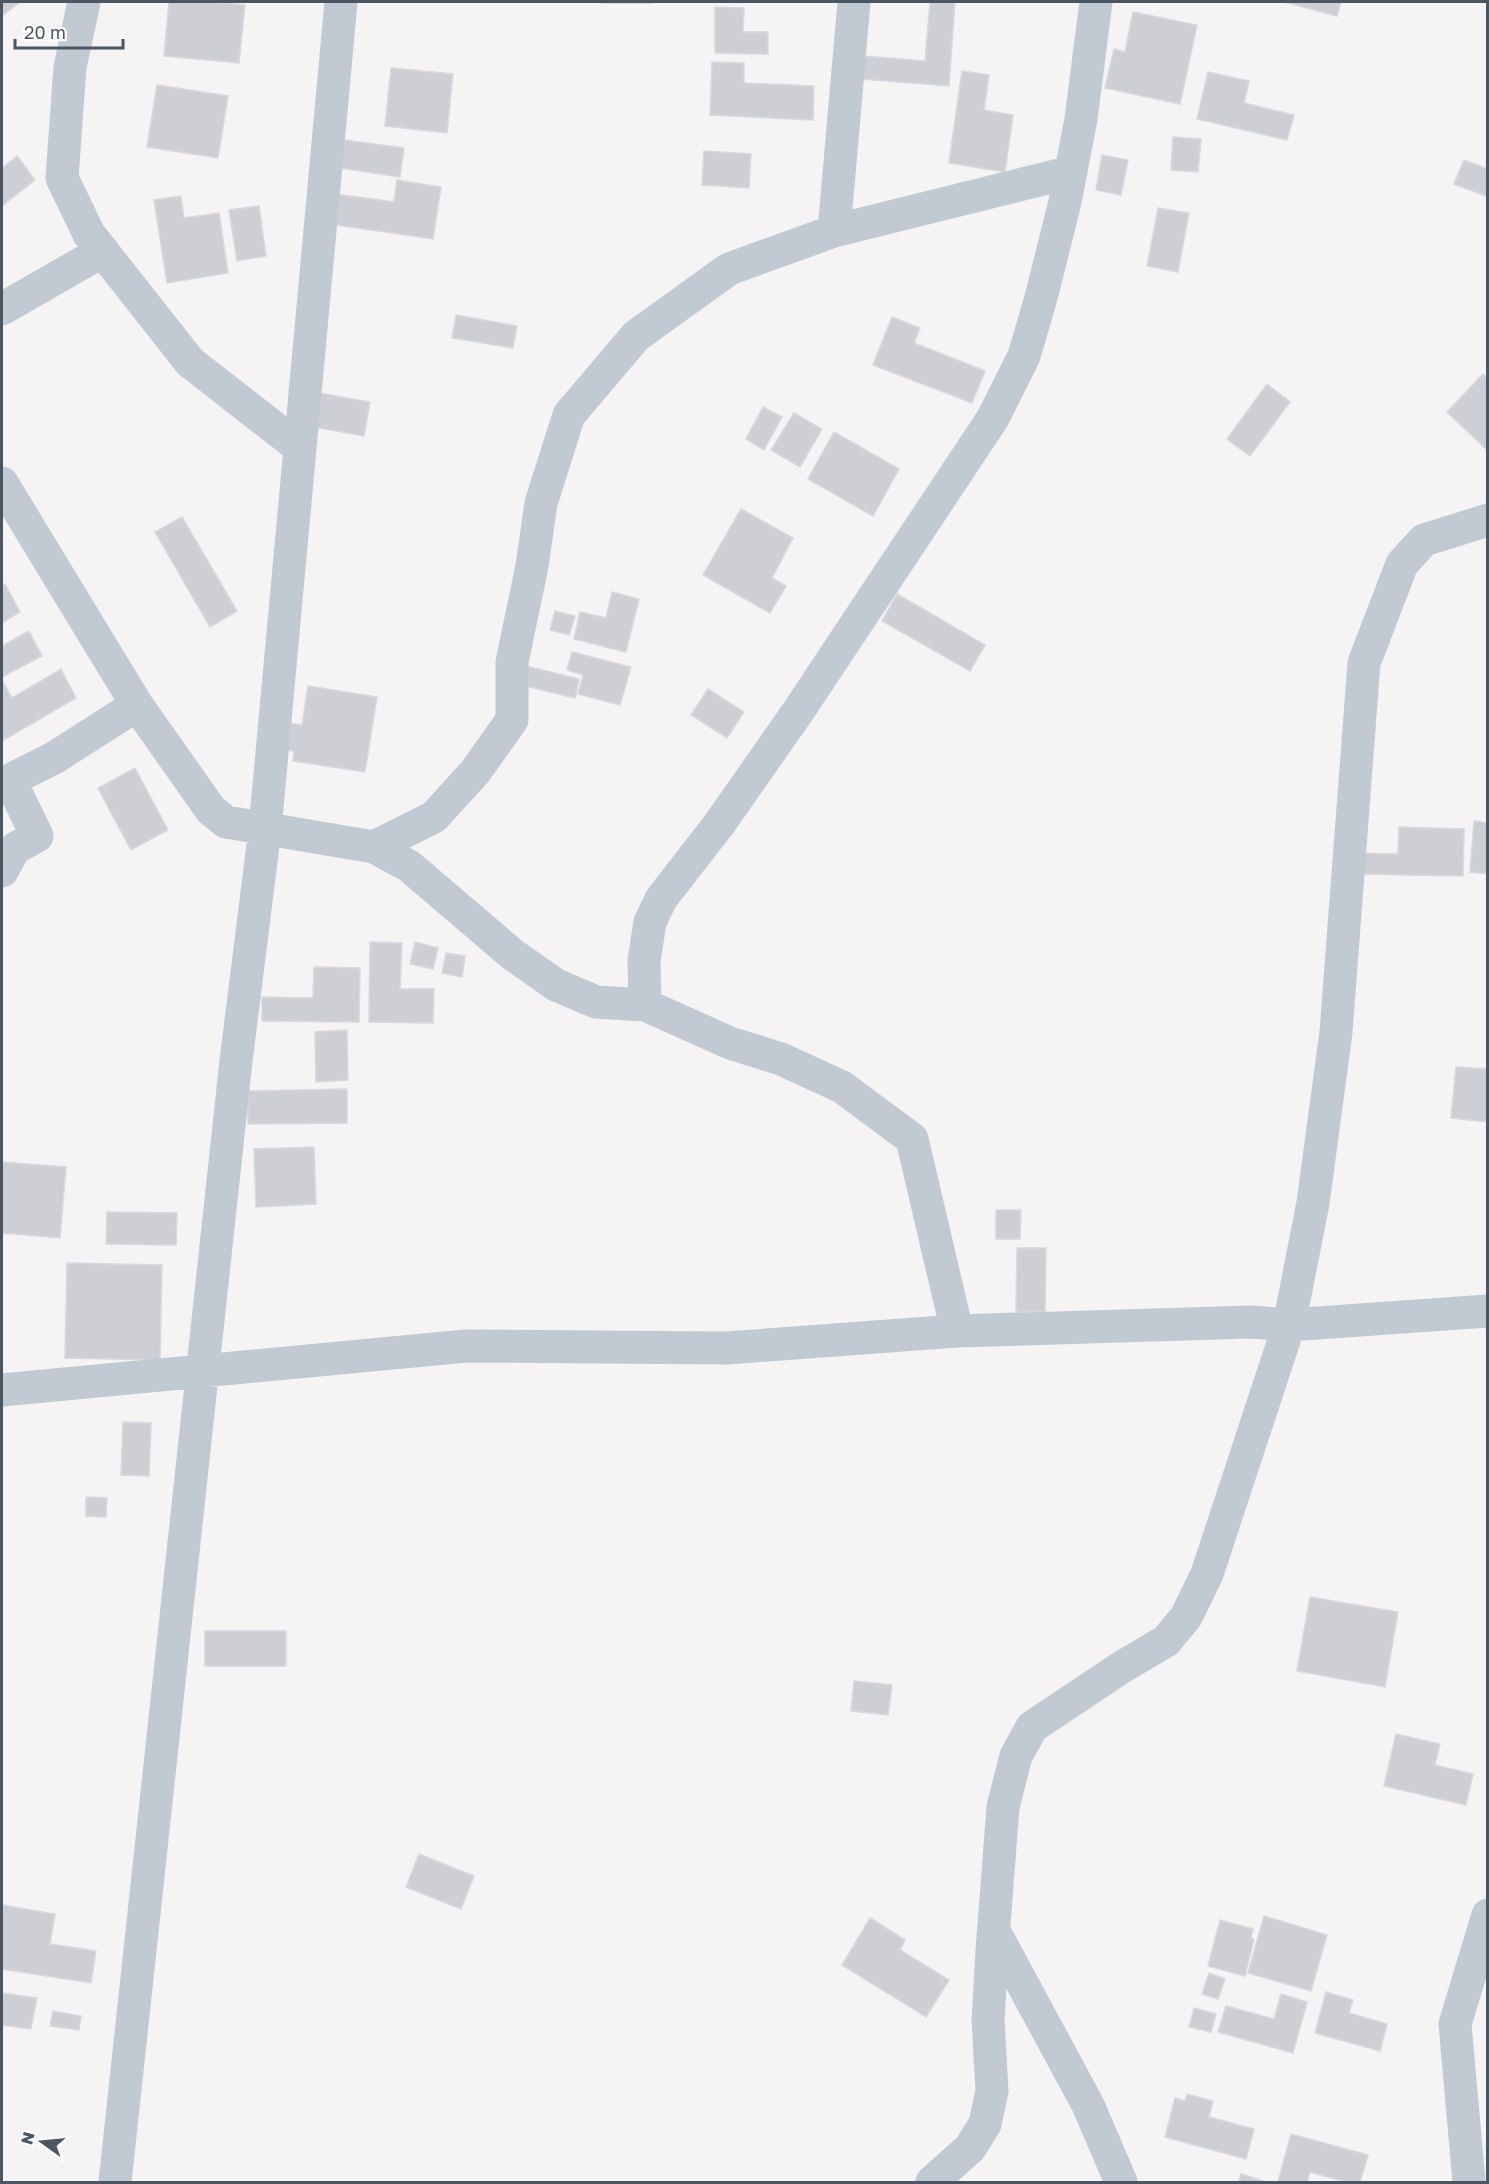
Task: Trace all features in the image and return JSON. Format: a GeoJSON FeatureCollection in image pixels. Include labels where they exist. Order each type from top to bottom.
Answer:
{"type":"FeatureCollection","features":[{"type":"Feature","properties":{"kind":"street"},"geometry":{"type":"LineString","coordinates":[[84,2],[70,67],[62,178],[89,234],[190,362],[299,447]]}},
{"type":"Feature","properties":{"kind":"street"},"geometry":{"type":"LineString","coordinates":[[115,2182],[236,1061],[265,830],[341,2]]}},
{"type":"Feature","properties":{"kind":"street"},"geometry":{"type":"LineString","coordinates":[[834,231],[854,2]]}},
{"type":"Feature","properties":{"kind":"street"},"geometry":{"type":"LineString","coordinates":[[645,1005],[644,962],[648,932],[661,898],[720,823],[800,710],[993,418],[1024,356],[1042,294],[1071,172],[1081,119],[1096,2]]}},
{"type":"Feature","properties":{"kind":"street"},"geometry":{"type":"LineString","coordinates":[[374,846],[434,817],[475,772],[512,720],[512,662],[532,566],[541,503],[569,415],[636,336],[729,268],[834,231],[1071,172]]}},
{"type":"Feature","properties":{"kind":"street"},"geometry":{"type":"LineString","coordinates":[[2,309],[103,251]]}},
{"type":"Feature","properties":{"kind":"street"},"geometry":{"type":"LineString","coordinates":[[2,483],[137,705],[211,810],[226,822],[374,846],[409,866],[512,954],[556,985],[596,1002],[645,1005],[730,1043],[781,1059],[842,1087],[912,1139],[957,1330]]}},
{"type":"Feature","properties":{"kind":"street"},"geometry":{"type":"LineString","coordinates":[[932,2182],[970,2148],[985,2124],[992,2091],[987,2020],[1003,1806],[1016,1756],[1032,1727],[1122,1667],[1166,1641],[1186,1617],[1207,1574],[1289,1325],[1313,1203],[1336,1032],[1364,663],[1402,564],[1424,540],[1488,520]]}},
{"type":"Feature","properties":{"kind":"street"},"geometry":{"type":"LineString","coordinates":[[2,871],[14,849],[37,836],[10,780],[54,758],[137,705]]}},
{"type":"Feature","properties":{"kind":"street"},"geometry":{"type":"LineString","coordinates":[[2,1390],[466,1346],[727,1348],[957,1330],[1251,1322],[1289,1325],[1488,1311]]}},
{"type":"Feature","properties":{"kind":"street"},"geometry":{"type":"LineString","coordinates":[[1469,2182],[1455,2025],[1488,1915]]}},
{"type":"Feature","properties":{"kind":"street"},"geometry":{"type":"LineString","coordinates":[[994,1931],[1088,2105],[1121,2182]]}},
{"type":"Feature","properties":{"kind":"building"},"geometry":{"type":"Polygon","coordinates":[[[2,2],[20,2],[2,16],[2,2]]]}},
{"type":"Feature","properties":{"kind":"building"},"geometry":{"type":"Polygon","coordinates":[[[169,2],[245,5],[239,63],[164,56],[169,2]]]}},
{"type":"Feature","properties":{"kind":"building"},"geometry":{"type":"Polygon","coordinates":[[[652,2],[652,3],[602,3],[652,2]]]}},
{"type":"Feature","properties":{"kind":"building"},"geometry":{"type":"Polygon","coordinates":[[[930,2],[955,2],[949,86],[850,78],[852,55],[925,61],[930,2]]]}},
{"type":"Feature","properties":{"kind":"building"},"geometry":{"type":"Polygon","coordinates":[[[1284,2],[1341,2],[1337,16],[1284,2]]]}},
{"type":"Feature","properties":{"kind":"building"},"geometry":{"type":"Polygon","coordinates":[[[715,7],[744,8],[743,32],[768,32],[768,54],[715,53],[715,7]]]}},
{"type":"Feature","properties":{"kind":"building"},"geometry":{"type":"Polygon","coordinates":[[[1133,12],[1197,25],[1180,104],[1105,88],[1114,49],[1125,52],[1133,12]]]}},
{"type":"Feature","properties":{"kind":"building"},"geometry":{"type":"Polygon","coordinates":[[[712,62],[744,63],[744,83],[814,86],[813,120],[710,115],[712,62]]]}},
{"type":"Feature","properties":{"kind":"building"},"geometry":{"type":"Polygon","coordinates":[[[391,68],[453,74],[447,133],[385,126],[391,68]]]}},
{"type":"Feature","properties":{"kind":"building"},"geometry":{"type":"Polygon","coordinates":[[[962,71],[989,75],[984,110],[1013,115],[1005,172],[949,163],[962,71]]]}},
{"type":"Feature","properties":{"kind":"building"},"geometry":{"type":"Polygon","coordinates":[[[1208,72],[1249,81],[1244,103],[1294,115],[1287,140],[1197,119],[1208,72]]]}},
{"type":"Feature","properties":{"kind":"building"},"geometry":{"type":"Polygon","coordinates":[[[157,85],[228,96],[218,158],[147,147],[157,85]]]}},
{"type":"Feature","properties":{"kind":"building"},"geometry":{"type":"Polygon","coordinates":[[[1173,137],[1201,139],[1198,172],[1171,170],[1173,137]]]}},
{"type":"Feature","properties":{"kind":"building"},"geometry":{"type":"Polygon","coordinates":[[[337,139],[404,148],[400,177],[333,167],[337,139]]]}},
{"type":"Feature","properties":{"kind":"building"},"geometry":{"type":"Polygon","coordinates":[[[704,151],[751,154],[749,188],[702,185],[704,151]]]}},
{"type":"Feature","properties":{"kind":"building"},"geometry":{"type":"Polygon","coordinates":[[[1102,155],[1128,160],[1121,195],[1096,190],[1102,155]]]}},
{"type":"Feature","properties":{"kind":"building"},"geometry":{"type":"Polygon","coordinates":[[[17,156],[35,180],[2,206],[2,168],[17,156]]]}},
{"type":"Feature","properties":{"kind":"building"},"geometry":{"type":"Polygon","coordinates":[[[1464,160],[1488,169],[1488,197],[1454,184],[1464,160]]]}},
{"type":"Feature","properties":{"kind":"building"},"geometry":{"type":"Polygon","coordinates":[[[397,180],[441,187],[433,239],[323,223],[328,193],[394,202],[397,180]]]}},
{"type":"Feature","properties":{"kind":"building"},"geometry":{"type":"Polygon","coordinates":[[[181,196],[184,218],[219,213],[228,273],[167,283],[154,200],[181,196]]]}},
{"type":"Feature","properties":{"kind":"building"},"geometry":{"type":"Polygon","coordinates":[[[259,206],[266,256],[237,261],[229,210],[259,206]]]}},
{"type":"Feature","properties":{"kind":"building"},"geometry":{"type":"Polygon","coordinates":[[[1158,208],[1189,213],[1178,272],[1147,266],[1158,208]]]}},
{"type":"Feature","properties":{"kind":"building"},"geometry":{"type":"Polygon","coordinates":[[[456,315],[517,326],[513,348],[452,338],[456,315]]]}},
{"type":"Feature","properties":{"kind":"building"},"geometry":{"type":"Polygon","coordinates":[[[892,317],[920,328],[914,343],[985,371],[972,403],[873,365],[892,317]]]}},
{"type":"Feature","properties":{"kind":"building"},"geometry":{"type":"Polygon","coordinates":[[[1483,374],[1488,379],[1488,451],[1447,412],[1483,374]]]}},
{"type":"Feature","properties":{"kind":"building"},"geometry":{"type":"Polygon","coordinates":[[[1267,384],[1290,402],[1250,456],[1227,439],[1267,384]]]}},
{"type":"Feature","properties":{"kind":"building"},"geometry":{"type":"Polygon","coordinates":[[[314,392],[370,402],[364,436],[308,426],[314,392]]]}},
{"type":"Feature","properties":{"kind":"building"},"geometry":{"type":"Polygon","coordinates":[[[763,407],[782,417],[764,450],[746,439],[763,407]]]}},
{"type":"Feature","properties":{"kind":"building"},"geometry":{"type":"Polygon","coordinates":[[[794,413],[822,429],[800,467],[771,450],[794,413]]]}},
{"type":"Feature","properties":{"kind":"building"},"geometry":{"type":"Polygon","coordinates":[[[834,432],[899,469],[873,516],[808,479],[834,432]]]}},
{"type":"Feature","properties":{"kind":"building"},"geometry":{"type":"Polygon","coordinates":[[[741,509],[793,538],[772,578],[786,586],[770,613],[703,575],[741,509]]]}},
{"type":"Feature","properties":{"kind":"building"},"geometry":{"type":"Polygon","coordinates":[[[182,517],[237,611],[210,627],[155,532],[182,517]]]}},
{"type":"Feature","properties":{"kind":"building"},"geometry":{"type":"Polygon","coordinates":[[[5,584],[20,612],[2,623],[2,586],[5,584]]]}},
{"type":"Feature","properties":{"kind":"building"},"geometry":{"type":"Polygon","coordinates":[[[612,592],[639,599],[626,652],[574,639],[580,612],[606,618],[612,592]]]}},
{"type":"Feature","properties":{"kind":"building"},"geometry":{"type":"Polygon","coordinates":[[[897,594],[985,645],[970,671],[882,621],[897,594]]]}},
{"type":"Feature","properties":{"kind":"building"},"geometry":{"type":"Polygon","coordinates":[[[555,611],[575,616],[569,635],[550,630],[555,611]]]}},
{"type":"Feature","properties":{"kind":"building"},"geometry":{"type":"Polygon","coordinates":[[[29,631],[42,656],[2,677],[2,646],[29,631]]]}},
{"type":"Feature","properties":{"kind":"building"},"geometry":{"type":"Polygon","coordinates":[[[572,652],[631,667],[620,705],[578,694],[583,675],[567,670],[572,652]]]}},
{"type":"Feature","properties":{"kind":"building"},"geometry":{"type":"Polygon","coordinates":[[[522,665],[579,679],[575,698],[517,684],[522,665]]]}},
{"type":"Feature","properties":{"kind":"building"},"geometry":{"type":"Polygon","coordinates":[[[61,669],[76,698],[2,741],[2,680],[12,698],[61,669]]]}},
{"type":"Feature","properties":{"kind":"building"},"geometry":{"type":"Polygon","coordinates":[[[308,686],[377,697],[365,772],[293,761],[294,751],[276,748],[280,722],[302,725],[308,686]]]}},
{"type":"Feature","properties":{"kind":"building"},"geometry":{"type":"Polygon","coordinates":[[[708,689],[744,712],[727,738],[691,715],[708,689]]]}},
{"type":"Feature","properties":{"kind":"building"},"geometry":{"type":"Polygon","coordinates":[[[135,768],[168,830],[131,850],[98,788],[135,768]]]}},
{"type":"Feature","properties":{"kind":"building"},"geometry":{"type":"Polygon","coordinates":[[[1474,821],[1488,823],[1488,874],[1470,872],[1474,821]]]}},
{"type":"Feature","properties":{"kind":"building"},"geometry":{"type":"Polygon","coordinates":[[[1399,827],[1464,829],[1463,876],[1356,874],[1356,853],[1398,854],[1399,827]]]}},
{"type":"Feature","properties":{"kind":"building"},"geometry":{"type":"Polygon","coordinates":[[[370,942],[402,943],[400,989],[434,989],[433,1023],[369,1022],[370,942]]]}},
{"type":"Feature","properties":{"kind":"building"},"geometry":{"type":"Polygon","coordinates":[[[415,942],[438,948],[433,969],[410,964],[415,942]]]}},
{"type":"Feature","properties":{"kind":"building"},"geometry":{"type":"Polygon","coordinates":[[[446,953],[465,956],[462,977],[442,973],[446,953]]]}},
{"type":"Feature","properties":{"kind":"building"},"geometry":{"type":"Polygon","coordinates":[[[314,967],[360,968],[359,1022],[262,1021],[262,997],[313,998],[314,967]]]}},
{"type":"Feature","properties":{"kind":"building"},"geometry":{"type":"Polygon","coordinates":[[[347,1030],[348,1080],[316,1082],[315,1032],[347,1030]]]}},
{"type":"Feature","properties":{"kind":"building"},"geometry":{"type":"Polygon","coordinates":[[[1456,1067],[1488,1069],[1488,1122],[1451,1118],[1456,1067]]]}},
{"type":"Feature","properties":{"kind":"building"},"geometry":{"type":"Polygon","coordinates":[[[347,1089],[347,1123],[248,1124],[248,1091],[347,1089]]]}},
{"type":"Feature","properties":{"kind":"building"},"geometry":{"type":"Polygon","coordinates":[[[314,1147],[316,1204],[256,1207],[254,1149],[314,1147]]]}},
{"type":"Feature","properties":{"kind":"building"},"geometry":{"type":"Polygon","coordinates":[[[2,1162],[66,1167],[60,1238],[2,1233],[2,1162]]]}},
{"type":"Feature","properties":{"kind":"building"},"geometry":{"type":"Polygon","coordinates":[[[996,1210],[1021,1210],[1020,1239],[996,1239],[996,1210]]]}},
{"type":"Feature","properties":{"kind":"building"},"geometry":{"type":"Polygon","coordinates":[[[107,1212],[177,1213],[176,1245],[106,1244],[107,1212]]]}},
{"type":"Feature","properties":{"kind":"building"},"geometry":{"type":"Polygon","coordinates":[[[1017,1248],[1046,1248],[1045,1312],[1016,1312],[1017,1248]]]}},
{"type":"Feature","properties":{"kind":"building"},"geometry":{"type":"Polygon","coordinates":[[[67,1263],[162,1265],[160,1360],[65,1358],[67,1263]]]}},
{"type":"Feature","properties":{"kind":"building"},"geometry":{"type":"Polygon","coordinates":[[[123,1422],[151,1423],[149,1476],[121,1475],[123,1422]]]}},
{"type":"Feature","properties":{"kind":"building"},"geometry":{"type":"Polygon","coordinates":[[[86,1497],[107,1498],[106,1517],[86,1516],[86,1497]]]}},
{"type":"Feature","properties":{"kind":"building"},"geometry":{"type":"Polygon","coordinates":[[[1310,1597],[1398,1612],[1385,1687],[1297,1671],[1310,1597]]]}},
{"type":"Feature","properties":{"kind":"building"},"geometry":{"type":"Polygon","coordinates":[[[205,1631],[286,1631],[286,1666],[205,1666],[205,1631]]]}},
{"type":"Feature","properties":{"kind":"building"},"geometry":{"type":"Polygon","coordinates":[[[854,1681],[892,1685],[888,1715],[851,1711],[854,1681]]]}},
{"type":"Feature","properties":{"kind":"building"},"geometry":{"type":"Polygon","coordinates":[[[1396,1734],[1440,1744],[1435,1765],[1473,1774],[1466,1805],[1384,1786],[1396,1734]]]}},
{"type":"Feature","properties":{"kind":"building"},"geometry":{"type":"Polygon","coordinates":[[[419,1854],[474,1876],[461,1909],[406,1887],[419,1854]]]}},
{"type":"Feature","properties":{"kind":"building"},"geometry":{"type":"Polygon","coordinates":[[[2,1905],[55,1914],[50,1944],[96,1951],[91,1983],[2,1969],[2,1905]]]}},
{"type":"Feature","properties":{"kind":"building"},"geometry":{"type":"Polygon","coordinates":[[[1264,1916],[1327,1935],[1311,1991],[1248,1973],[1264,1916]]]}},
{"type":"Feature","properties":{"kind":"building"},"geometry":{"type":"Polygon","coordinates":[[[870,1918],[905,1940],[900,1950],[949,1980],[926,2017],[842,1965],[870,1918]]]}},
{"type":"Feature","properties":{"kind":"building"},"geometry":{"type":"Polygon","coordinates":[[[1220,1920],[1253,1929],[1251,1938],[1254,1939],[1245,1976],[1208,1966],[1220,1920]]]}},
{"type":"Feature","properties":{"kind":"building"},"geometry":{"type":"Polygon","coordinates":[[[1209,1973],[1225,1979],[1218,1999],[1202,1994],[1209,1973]]]}},
{"type":"Feature","properties":{"kind":"building"},"geometry":{"type":"Polygon","coordinates":[[[1326,1992],[1353,2000],[1349,2013],[1387,2024],[1380,2051],[1315,2033],[1326,1992]]]}},
{"type":"Feature","properties":{"kind":"building"},"geometry":{"type":"Polygon","coordinates":[[[2,1993],[37,1998],[31,2029],[2,2025],[2,1993]]]}},
{"type":"Feature","properties":{"kind":"building"},"geometry":{"type":"Polygon","coordinates":[[[1281,1994],[1307,2002],[1293,2053],[1218,2032],[1226,2006],[1274,2019],[1281,1994]]]}},
{"type":"Feature","properties":{"kind":"building"},"geometry":{"type":"Polygon","coordinates":[[[1194,2008],[1216,2014],[1211,2032],[1189,2027],[1194,2008]]]}},
{"type":"Feature","properties":{"kind":"building"},"geometry":{"type":"Polygon","coordinates":[[[53,2011],[81,2016],[79,2030],[50,2026],[53,2011]]]}},
{"type":"Feature","properties":{"kind":"building"},"geometry":{"type":"Polygon","coordinates":[[[1187,2094],[1213,2101],[1209,2117],[1254,2129],[1246,2159],[1165,2137],[1175,2098],[1185,2101],[1187,2094]]]}},
{"type":"Feature","properties":{"kind":"building"},"geometry":{"type":"Polygon","coordinates":[[[1291,2134],[1368,2155],[1360,2182],[1346,2182],[1310,2172],[1307,2182],[1278,2182],[1291,2134]]]}},
{"type":"Feature","properties":{"kind":"building"},"geometry":{"type":"Polygon","coordinates":[[[1241,2174],[1264,2181],[1239,2182],[1241,2174]]]}}]}
